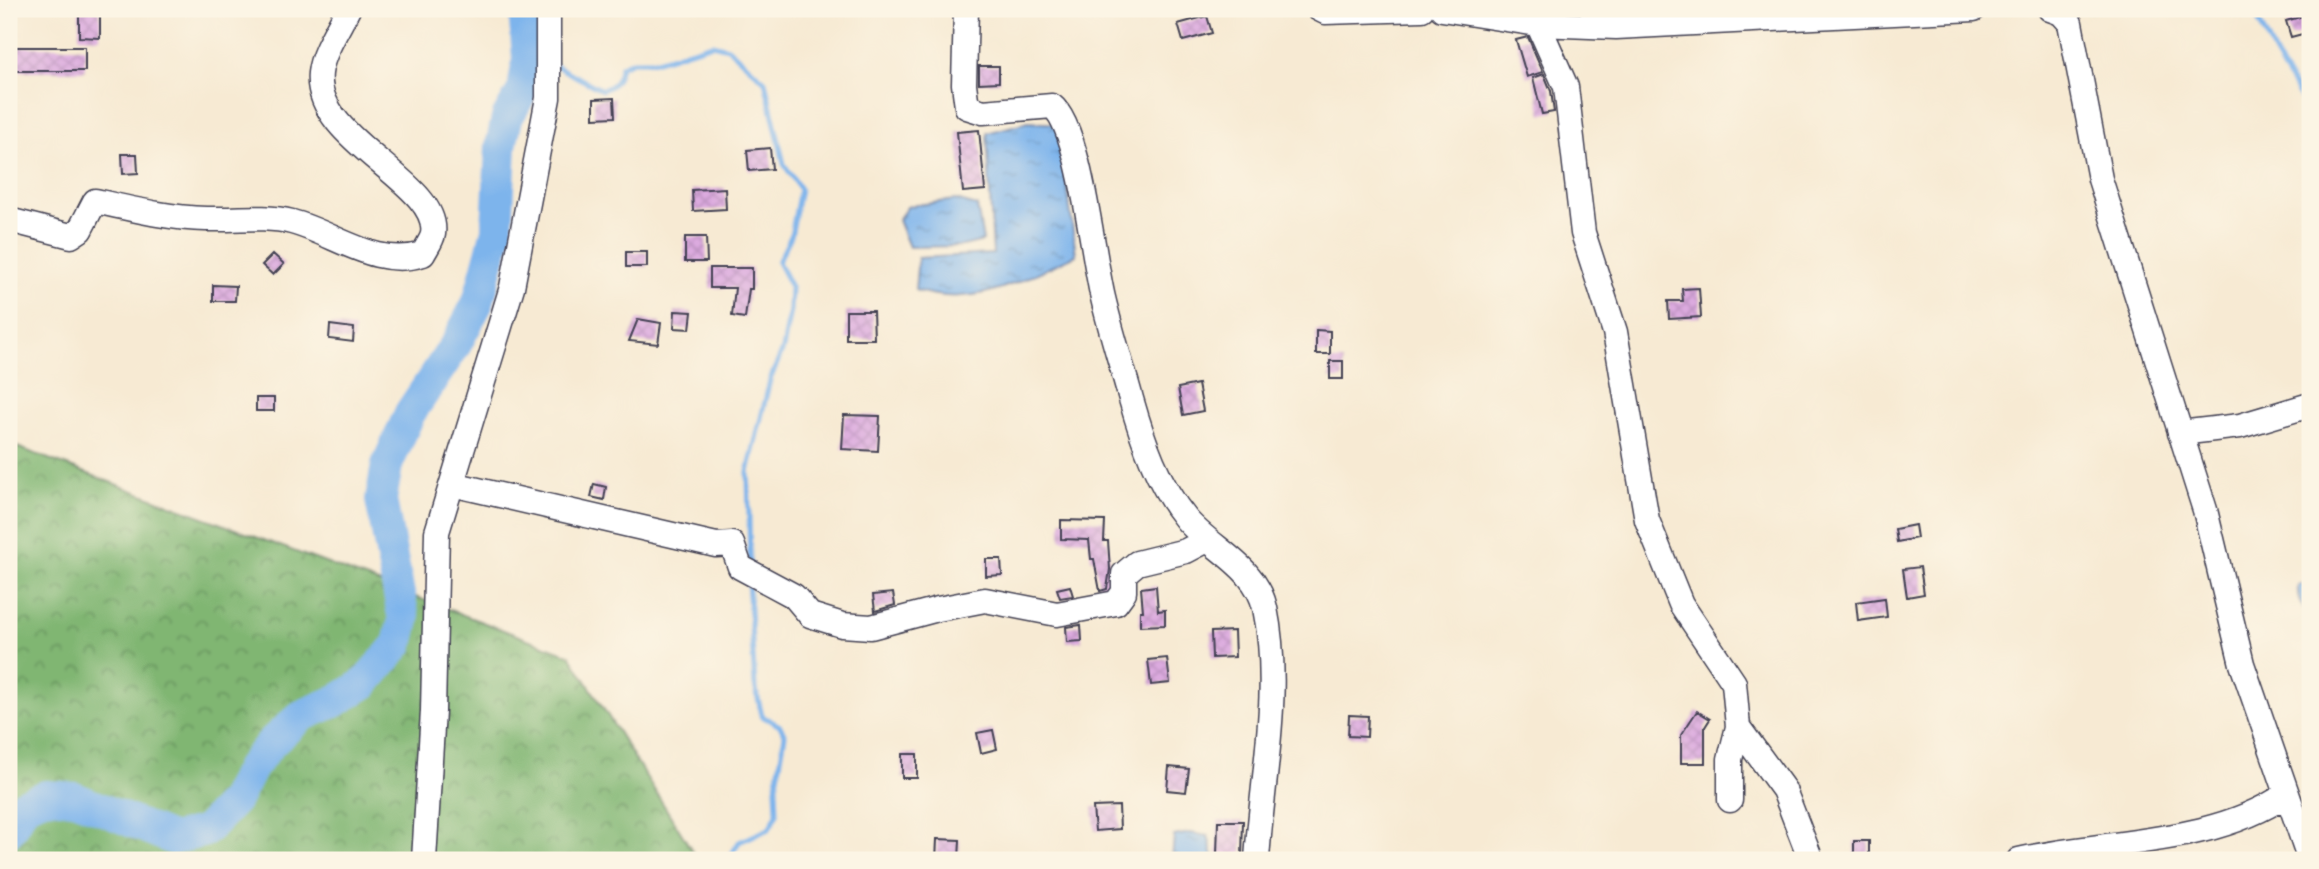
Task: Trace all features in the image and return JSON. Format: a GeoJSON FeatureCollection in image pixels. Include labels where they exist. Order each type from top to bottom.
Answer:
{"type":"FeatureCollection","features":[{"type":"Feature","properties":{"kind":"street"},"geometry":{"type":"LineString","coordinates":[[9,220],[71,236],[80,230],[95,201],[166,216],[288,221],[317,229],[382,258],[405,260],[424,254],[433,234],[429,215],[414,192],[384,167],[322,103],[320,72],[348,9]]}},
{"type":"Feature","properties":{"kind":"street"},"geometry":{"type":"LineString","coordinates":[[424,860],[433,711],[437,532],[477,394],[512,288],[548,98],[548,9]]}},
{"type":"Feature","properties":{"kind":"street"},"geometry":{"type":"LineString","coordinates":[[966,9],[964,83],[967,107],[983,112],[1052,106],[1062,113],[1073,149],[1102,296],[1139,424],[1156,472],[1186,518],[1207,540],[1249,573],[1265,604],[1272,658],[1257,860]]}},
{"type":"Feature","properties":{"kind":"street"},"geometry":{"type":"LineString","coordinates":[[1319,9],[1325,12],[1422,9]]}},
{"type":"Feature","properties":{"kind":"street"},"geometry":{"type":"LineString","coordinates":[[1442,9],[1538,24],[1616,27],[1974,9]]}},
{"type":"Feature","properties":{"kind":"street"},"geometry":{"type":"LineString","coordinates":[[2057,10],[2070,23],[2100,179],[2205,510],[2242,664],[2310,860]]}},
{"type":"Feature","properties":{"kind":"street"},"geometry":{"type":"LineString","coordinates":[[1538,24],[1566,87],[1583,233],[1615,332],[1647,520],[1681,604],[1734,683],[1738,727],[1730,758],[1730,800]]}},
{"type":"Feature","properties":{"kind":"street"},"geometry":{"type":"LineString","coordinates":[[2180,433],[2240,426],[2310,405]]}},
{"type":"Feature","properties":{"kind":"street"},"geometry":{"type":"LineString","coordinates":[[452,484],[716,545],[732,544],[740,567],[794,596],[810,615],[842,625],[872,627],[938,609],[985,600],[1056,614],[1109,605],[1116,603],[1124,592],[1124,574],[1137,563],[1186,551],[1207,540]]}},
{"type":"Feature","properties":{"kind":"street"},"geometry":{"type":"LineString","coordinates":[[1738,727],[1784,790],[1811,860]]}},
{"type":"Feature","properties":{"kind":"street"},"geometry":{"type":"LineString","coordinates":[[2019,860],[2219,825],[2262,811],[2287,794]]}},
{"type":"Feature","properties":{"kind":"green space"},"geometry":{"type":"Polygon","coordinates":[[[9,444],[570,655],[698,860],[9,860],[9,444]]]}},
{"type":"Feature","properties":{"kind":"water"},"geometry":{"type":"Polygon","coordinates":[[[1027,122],[1059,124],[1076,255],[1017,282],[978,294],[937,295],[915,290],[918,258],[993,254],[987,133],[1027,122]]]}},
{"type":"Feature","properties":{"kind":"water"},"geometry":{"type":"Polygon","coordinates":[[[956,200],[977,206],[983,241],[963,246],[909,247],[898,220],[908,206],[956,200]]]}},
{"type":"Feature","properties":{"kind":"water"},"geometry":{"type":"Polygon","coordinates":[[[2310,583],[2310,614],[2299,598],[2298,585],[2310,583]]]}},
{"type":"Feature","properties":{"kind":"water"},"geometry":{"type":"Polygon","coordinates":[[[1190,833],[1208,836],[1214,860],[1172,860],[1174,836],[1190,833]]]}},
{"type":"Feature","properties":{"kind":"building"},"geometry":{"type":"Polygon","coordinates":[[[79,9],[100,9],[100,38],[79,37],[79,9]]]}},
{"type":"Feature","properties":{"kind":"building"},"geometry":{"type":"Polygon","coordinates":[[[2310,14],[2310,32],[2291,37],[2286,21],[2310,14]]]}},
{"type":"Feature","properties":{"kind":"building"},"geometry":{"type":"Polygon","coordinates":[[[1207,16],[1212,33],[1183,41],[1178,24],[1207,16]]]}},
{"type":"Feature","properties":{"kind":"building"},"geometry":{"type":"Polygon","coordinates":[[[1528,37],[1543,72],[1527,77],[1516,40],[1528,37]]]}},
{"type":"Feature","properties":{"kind":"building"},"geometry":{"type":"Polygon","coordinates":[[[9,47],[85,47],[85,71],[9,71],[9,47]]]}},
{"type":"Feature","properties":{"kind":"building"},"geometry":{"type":"Polygon","coordinates":[[[979,66],[999,66],[999,82],[979,83],[979,66]]]}},
{"type":"Feature","properties":{"kind":"building"},"geometry":{"type":"Polygon","coordinates":[[[1544,74],[1551,91],[1554,112],[1542,114],[1533,78],[1544,74]]]}},
{"type":"Feature","properties":{"kind":"building"},"geometry":{"type":"Polygon","coordinates":[[[614,98],[615,117],[594,118],[594,99],[614,98]]]}},
{"type":"Feature","properties":{"kind":"building"},"geometry":{"type":"Polygon","coordinates":[[[979,130],[985,190],[963,192],[957,132],[979,130]]]}},
{"type":"Feature","properties":{"kind":"building"},"geometry":{"type":"Polygon","coordinates":[[[770,148],[772,169],[749,171],[747,150],[770,148]]]}},
{"type":"Feature","properties":{"kind":"building"},"geometry":{"type":"Polygon","coordinates":[[[122,154],[137,154],[138,173],[123,174],[122,154]]]}},
{"type":"Feature","properties":{"kind":"building"},"geometry":{"type":"Polygon","coordinates":[[[725,188],[726,209],[693,211],[692,190],[725,188]]]}},
{"type":"Feature","properties":{"kind":"building"},"geometry":{"type":"Polygon","coordinates":[[[685,237],[706,237],[707,262],[685,262],[685,237]]]}},
{"type":"Feature","properties":{"kind":"building"},"geometry":{"type":"Polygon","coordinates":[[[626,252],[647,252],[647,267],[626,267],[626,252]]]}},
{"type":"Feature","properties":{"kind":"building"},"geometry":{"type":"Polygon","coordinates":[[[273,254],[284,264],[273,275],[262,265],[273,254]]]}},
{"type":"Feature","properties":{"kind":"building"},"geometry":{"type":"Polygon","coordinates":[[[710,268],[752,268],[752,289],[749,289],[745,318],[732,316],[735,288],[710,288],[710,268]]]}},
{"type":"Feature","properties":{"kind":"building"},"geometry":{"type":"Polygon","coordinates":[[[213,285],[236,286],[235,301],[213,301],[213,285]]]}},
{"type":"Feature","properties":{"kind":"building"},"geometry":{"type":"Polygon","coordinates":[[[1699,288],[1701,317],[1669,319],[1668,301],[1683,301],[1682,289],[1699,288]]]}},
{"type":"Feature","properties":{"kind":"building"},"geometry":{"type":"Polygon","coordinates":[[[675,311],[692,312],[690,329],[674,328],[675,311]]]}},
{"type":"Feature","properties":{"kind":"building"},"geometry":{"type":"Polygon","coordinates":[[[846,311],[873,311],[874,339],[846,339],[846,311]]]}},
{"type":"Feature","properties":{"kind":"building"},"geometry":{"type":"Polygon","coordinates":[[[638,319],[661,323],[658,344],[629,341],[638,319]]]}},
{"type":"Feature","properties":{"kind":"building"},"geometry":{"type":"Polygon","coordinates":[[[330,325],[354,328],[353,342],[329,339],[330,325]]]}},
{"type":"Feature","properties":{"kind":"building"},"geometry":{"type":"Polygon","coordinates":[[[1316,330],[1330,331],[1330,354],[1316,354],[1316,330]]]}},
{"type":"Feature","properties":{"kind":"building"},"geometry":{"type":"Polygon","coordinates":[[[1330,361],[1343,361],[1343,379],[1330,379],[1330,361]]]}},
{"type":"Feature","properties":{"kind":"building"},"geometry":{"type":"Polygon","coordinates":[[[1198,384],[1203,411],[1183,415],[1178,388],[1198,384]]]}},
{"type":"Feature","properties":{"kind":"building"},"geometry":{"type":"Polygon","coordinates":[[[256,398],[274,398],[274,411],[256,411],[256,398]]]}},
{"type":"Feature","properties":{"kind":"building"},"geometry":{"type":"Polygon","coordinates":[[[844,415],[880,416],[878,451],[842,449],[844,415]]]}},
{"type":"Feature","properties":{"kind":"building"},"geometry":{"type":"Polygon","coordinates":[[[594,484],[606,487],[604,500],[591,497],[594,484]]]}},
{"type":"Feature","properties":{"kind":"building"},"geometry":{"type":"Polygon","coordinates":[[[1061,520],[1105,521],[1104,541],[1108,541],[1110,569],[1107,589],[1100,591],[1089,540],[1061,539],[1061,520]]]}},
{"type":"Feature","properties":{"kind":"building"},"geometry":{"type":"Polygon","coordinates":[[[1915,525],[1917,538],[1897,542],[1895,529],[1915,525]]]}},
{"type":"Feature","properties":{"kind":"building"},"geometry":{"type":"Polygon","coordinates":[[[986,559],[1001,559],[1002,575],[986,576],[986,559]]]}},
{"type":"Feature","properties":{"kind":"building"},"geometry":{"type":"Polygon","coordinates":[[[1920,567],[1924,594],[1907,597],[1903,569],[1920,567]]]}},
{"type":"Feature","properties":{"kind":"building"},"geometry":{"type":"Polygon","coordinates":[[[1070,586],[1073,596],[1060,598],[1057,589],[1070,586]]]}},
{"type":"Feature","properties":{"kind":"building"},"geometry":{"type":"Polygon","coordinates":[[[1156,586],[1158,611],[1165,610],[1165,625],[1140,626],[1140,611],[1143,611],[1141,588],[1156,586]]]}},
{"type":"Feature","properties":{"kind":"building"},"geometry":{"type":"Polygon","coordinates":[[[893,593],[895,605],[875,611],[873,595],[893,593]]]}},
{"type":"Feature","properties":{"kind":"building"},"geometry":{"type":"Polygon","coordinates":[[[1885,598],[1887,617],[1858,621],[1856,602],[1885,598]]]}},
{"type":"Feature","properties":{"kind":"building"},"geometry":{"type":"Polygon","coordinates":[[[1081,625],[1082,641],[1067,642],[1066,627],[1081,625]]]}},
{"type":"Feature","properties":{"kind":"building"},"geometry":{"type":"Polygon","coordinates":[[[1234,631],[1235,657],[1212,658],[1211,632],[1234,631]]]}},
{"type":"Feature","properties":{"kind":"building"},"geometry":{"type":"Polygon","coordinates":[[[1167,658],[1170,683],[1151,685],[1148,660],[1167,658]]]}},
{"type":"Feature","properties":{"kind":"building"},"geometry":{"type":"Polygon","coordinates":[[[1697,711],[1710,719],[1705,727],[1705,763],[1681,763],[1681,735],[1697,711]]]}},
{"type":"Feature","properties":{"kind":"building"},"geometry":{"type":"Polygon","coordinates":[[[1349,715],[1368,716],[1367,737],[1348,736],[1349,715]]]}},
{"type":"Feature","properties":{"kind":"building"},"geometry":{"type":"Polygon","coordinates":[[[993,730],[997,749],[981,753],[977,733],[993,730]]]}},
{"type":"Feature","properties":{"kind":"building"},"geometry":{"type":"Polygon","coordinates":[[[902,754],[917,754],[917,778],[902,778],[902,754]]]}},
{"type":"Feature","properties":{"kind":"building"},"geometry":{"type":"Polygon","coordinates":[[[1169,767],[1189,769],[1186,792],[1167,790],[1169,767]]]}},
{"type":"Feature","properties":{"kind":"building"},"geometry":{"type":"Polygon","coordinates":[[[1119,806],[1120,829],[1095,831],[1093,807],[1119,806]]]}},
{"type":"Feature","properties":{"kind":"building"},"geometry":{"type":"Polygon","coordinates":[[[1218,821],[1243,821],[1242,856],[1217,855],[1218,821]]]}},
{"type":"Feature","properties":{"kind":"building"},"geometry":{"type":"Polygon","coordinates":[[[937,839],[960,840],[959,860],[936,860],[937,839]]]}},
{"type":"Feature","properties":{"kind":"building"},"geometry":{"type":"Polygon","coordinates":[[[1854,841],[1869,841],[1869,860],[1854,860],[1854,841]]]}},
{"type":"Feature","properties":{"kind":"waterway"},"geometry":{"type":"LineString","coordinates":[[9,831],[25,804],[46,796],[75,798],[173,839],[205,831],[235,800],[251,768],[271,743],[301,716],[338,700],[365,683],[398,644],[404,620],[381,500],[387,465],[410,413],[456,344],[478,302],[497,231],[501,146],[507,118],[523,90],[528,59],[524,9]]}},
{"type":"Feature","properties":{"kind":"waterway"},"geometry":{"type":"LineString","coordinates":[[2253,9],[2277,59],[2310,113]]}},
{"type":"Feature","properties":{"kind":"waterway"},"geometry":{"type":"LineString","coordinates":[[556,66],[602,90],[616,81],[621,66],[633,61],[657,61],[712,44],[728,48],[765,81],[784,164],[800,189],[791,236],[778,262],[791,287],[783,349],[770,380],[748,472],[750,564]]}},
{"type":"Feature","properties":{"kind":"waterway"},"geometry":{"type":"LineString","coordinates":[[528,59],[543,63]]}},
{"type":"Feature","properties":{"kind":"waterway"},"geometry":{"type":"LineString","coordinates":[[728,860],[739,842],[769,829],[777,813],[776,788],[785,735],[780,726],[762,716],[755,685],[748,581]]}}]}
